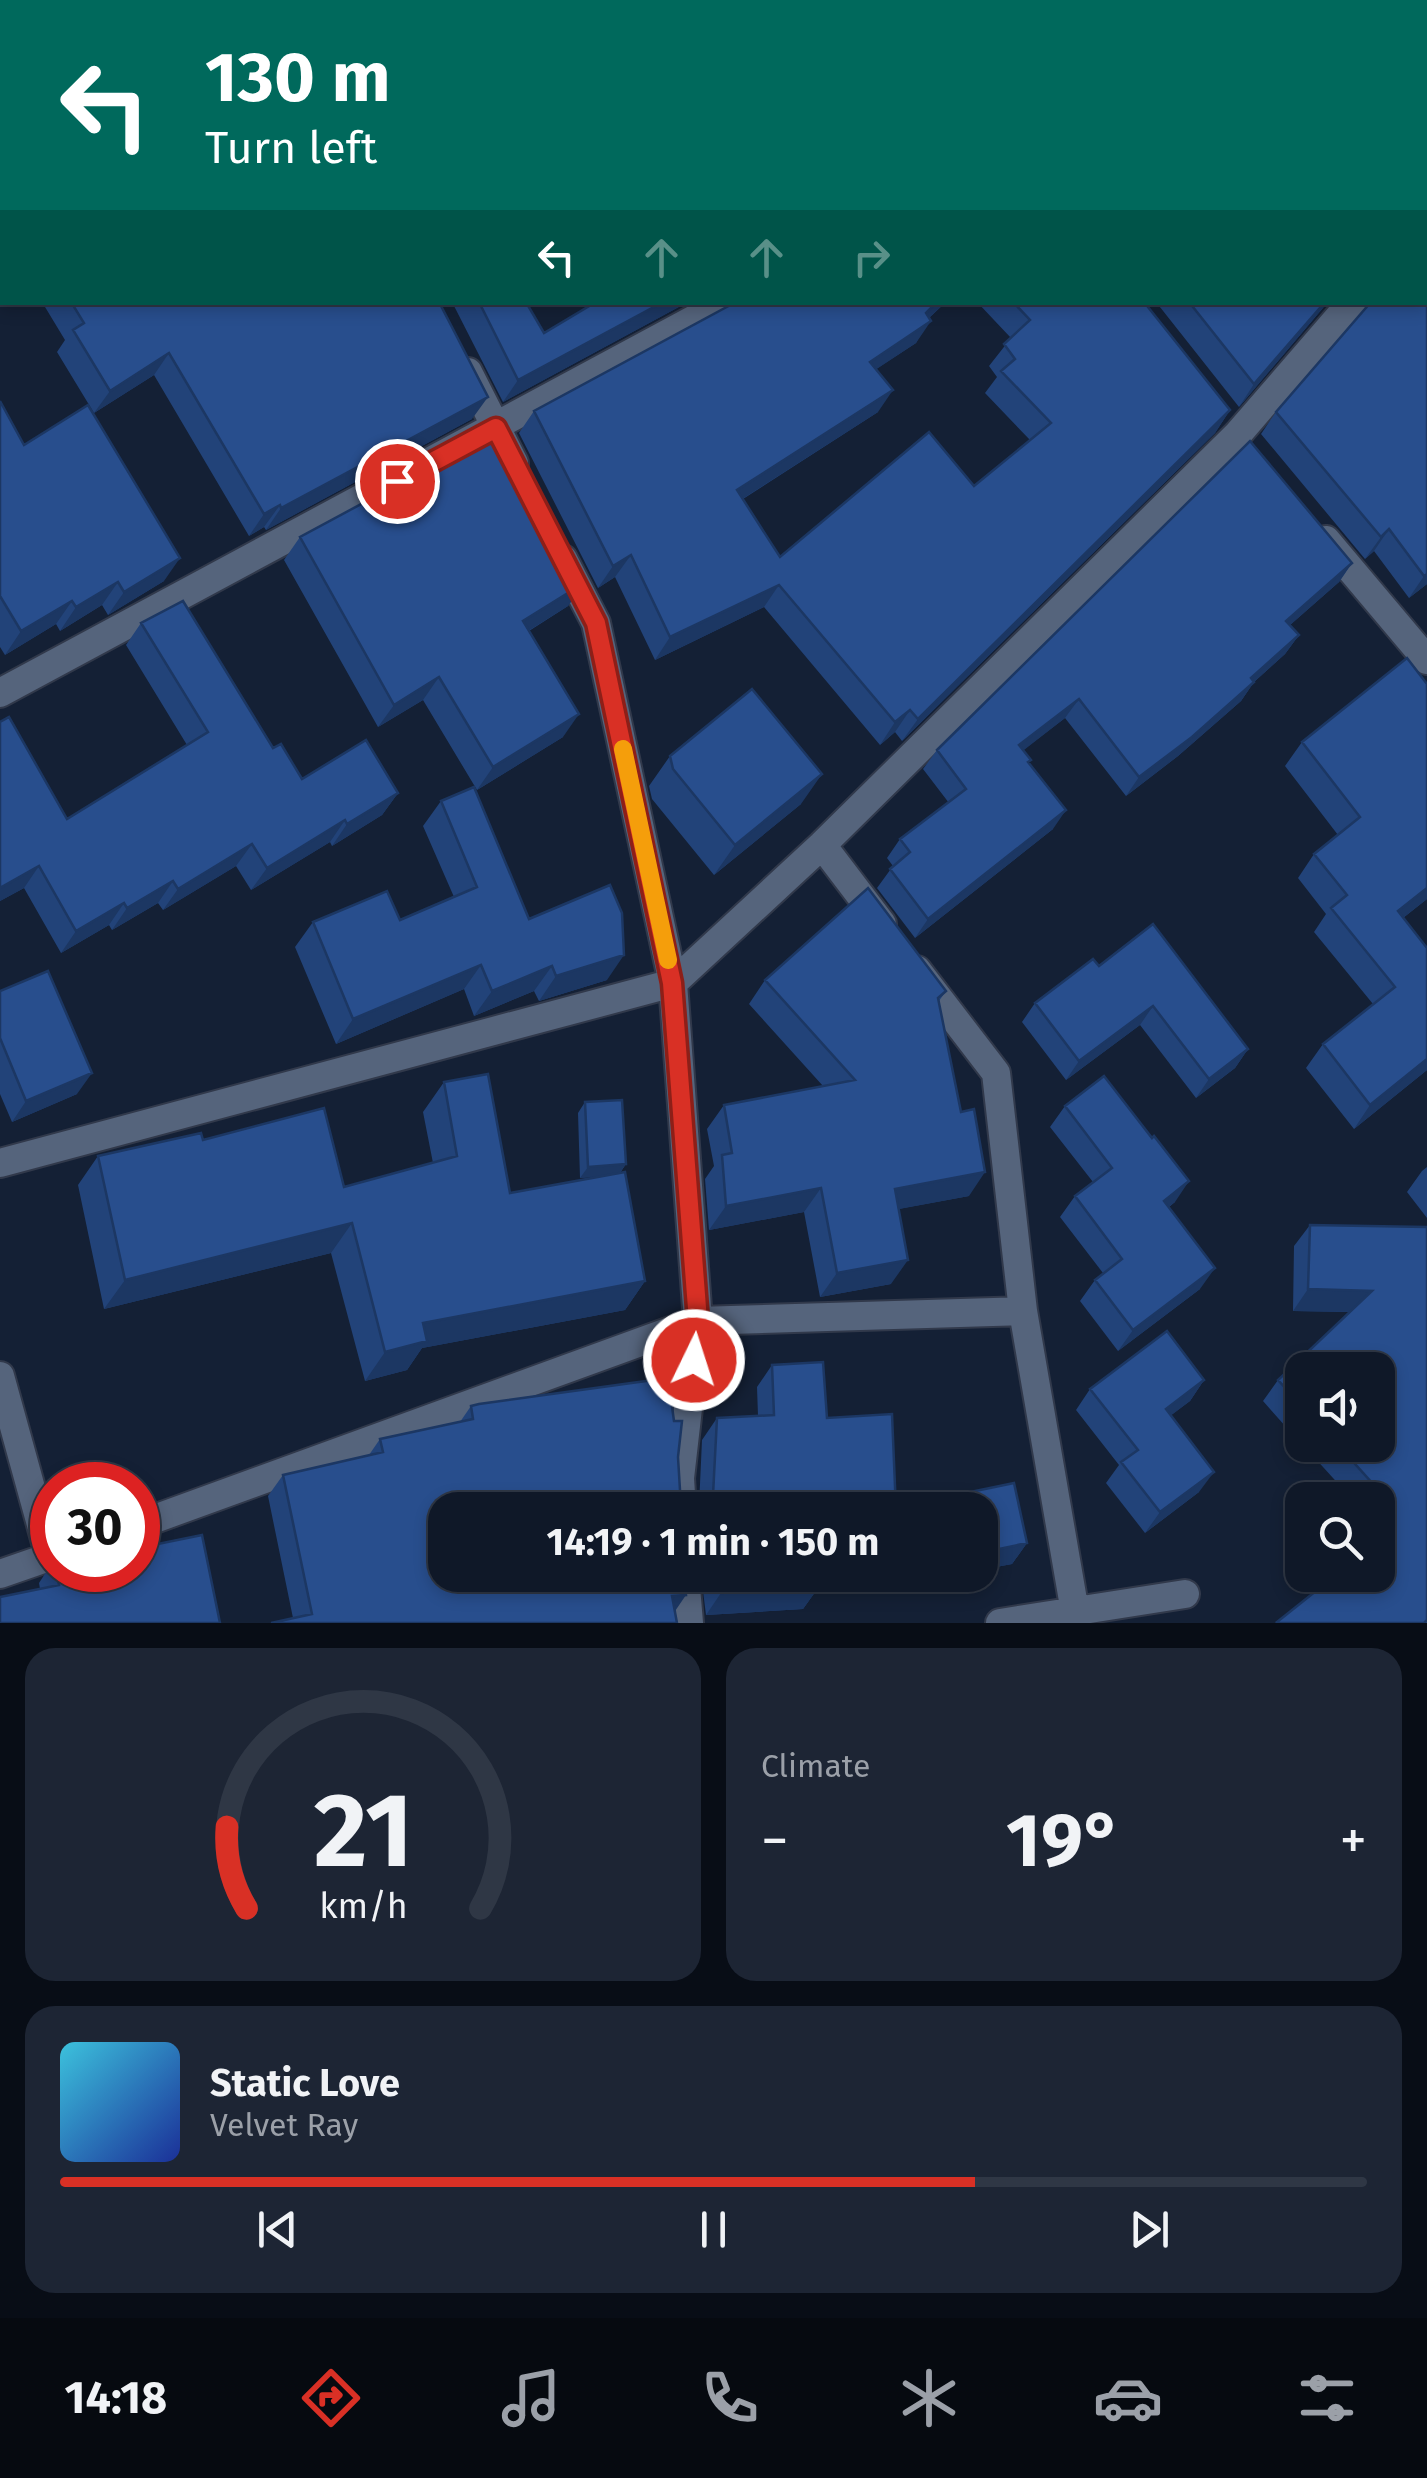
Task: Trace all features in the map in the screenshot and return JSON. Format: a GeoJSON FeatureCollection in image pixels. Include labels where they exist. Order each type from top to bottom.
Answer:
{"type":"FeatureCollection","features":[{"type":"Feature","properties":{"kind":"street"},"geometry":{"type":"LineString","coordinates":[[0,692],[721,305]]}},
{"type":"Feature","properties":{"kind":"street"},"geometry":{"type":"LineString","coordinates":[[0,1162],[672,983],[822,845],[1238,435],[1349,305]]}},
{"type":"Feature","properties":{"kind":"street"},"geometry":{"type":"LineString","coordinates":[[456,350],[523,481]]}},
{"type":"Feature","properties":{"kind":"street"},"geometry":{"type":"LineString","coordinates":[[1314,525],[1427,660]]}},
{"type":"Feature","properties":{"kind":"street"},"geometry":{"type":"LineString","coordinates":[[550,534],[596,623],[672,983],[698,1321],[681,1492]]}},
{"type":"Feature","properties":{"kind":"street"},"geometry":{"type":"LineString","coordinates":[[822,845],[996,1073],[1023,1310],[1076,1612]]}},
{"type":"Feature","properties":{"kind":"street"},"geometry":{"type":"LineString","coordinates":[[160,1517],[698,1321],[1023,1310]]}},
{"type":"Feature","properties":{"kind":"street"},"geometry":{"type":"LineString","coordinates":[[0,1376],[30,1482]]}},
{"type":"Feature","properties":{"kind":"street"},"geometry":{"type":"LineString","coordinates":[[0,1574],[30,1563]]}},
{"type":"Feature","properties":{"kind":"street"},"geometry":{"type":"LineString","coordinates":[[685,1592],[688,1623]]}},
{"type":"Feature","properties":{"kind":"street"},"geometry":{"type":"LineString","coordinates":[[1000,1623],[1076,1612],[1145,1612],[1185,1594]]}},
{"type":"Feature","properties":{"kind":"building"},"geometry":{"type":"Polygon","coordinates":[[[73,305],[441,305],[488,397],[264,514],[169,353],[110,391],[73,330],[84,323],[73,305]]]}},
{"type":"Feature","properties":{"kind":"building"},"geometry":{"type":"Polygon","coordinates":[[[480,305],[528,305],[544,333],[591,305],[657,305],[518,380],[480,305]]]}},
{"type":"Feature","properties":{"kind":"building"},"geometry":{"type":"Polygon","coordinates":[[[730,305],[934,305],[926,313],[931,321],[870,362],[893,390],[737,490],[780,557],[929,432],[974,486],[1051,423],[1001,371],[1015,359],[1004,344],[1030,320],[1016,305],[1146,305],[1230,410],[918,719],[910,710],[895,722],[779,585],[670,637],[631,555],[613,566],[534,411],[730,305]]]}},
{"type":"Feature","properties":{"kind":"building"},"geometry":{"type":"Polygon","coordinates":[[[1191,305],[1322,305],[1254,384],[1191,305]]]}},
{"type":"Feature","properties":{"kind":"building"},"geometry":{"type":"Polygon","coordinates":[[[1368,305],[1427,305],[1427,574],[1424,576],[1389,529],[1381,537],[1276,412],[1368,305]]]}},
{"type":"Feature","properties":{"kind":"building"},"geometry":{"type":"Polygon","coordinates":[[[0,401],[24,445],[88,405],[180,558],[124,592],[118,582],[76,607],[72,601],[21,631],[0,596],[0,401]]]}},
{"type":"Feature","properties":{"kind":"building"},"geometry":{"type":"Polygon","coordinates":[[[504,427],[584,583],[523,621],[579,714],[493,767],[439,677],[394,705],[300,537],[504,427]]]}},
{"type":"Feature","properties":{"kind":"building"},"geometry":{"type":"Polygon","coordinates":[[[1250,441],[1352,563],[1286,621],[1299,635],[1251,678],[1254,682],[1139,777],[1079,699],[1019,745],[1066,810],[928,919],[890,869],[910,852],[900,839],[966,789],[937,750],[1250,441]]]}},
{"type":"Feature","properties":{"kind":"building"},"geometry":{"type":"Polygon","coordinates":[[[183,601],[273,748],[281,744],[302,779],[366,740],[398,793],[267,868],[252,844],[178,889],[173,881],[76,931],[39,866],[0,888],[0,722],[9,717],[67,819],[208,732],[141,623],[183,601]]]}},
{"type":"Feature","properties":{"kind":"building"},"geometry":{"type":"Polygon","coordinates":[[[1407,658],[1427,684],[1427,888],[1398,911],[1427,948],[1427,1059],[1370,1105],[1323,1044],[1395,987],[1331,908],[1347,895],[1314,854],[1360,817],[1302,742],[1407,658]]]}},
{"type":"Feature","properties":{"kind":"building"},"geometry":{"type":"Polygon","coordinates":[[[752,689],[822,774],[735,845],[673,769],[670,756],[752,689]]]}},
{"type":"Feature","properties":{"kind":"building"},"geometry":{"type":"Polygon","coordinates":[[[474,787],[529,919],[610,885],[622,913],[624,955],[556,976],[552,966],[492,991],[481,965],[353,1019],[313,922],[387,891],[400,920],[477,887],[441,801],[474,787]]]}},
{"type":"Feature","properties":{"kind":"building"},"geometry":{"type":"Polygon","coordinates":[[[868,888],[946,991],[938,998],[961,1112],[974,1109],[985,1172],[895,1189],[908,1260],[837,1273],[821,1188],[726,1206],[722,1155],[732,1153],[724,1105],[855,1080],[765,980],[868,888]]]}},
{"type":"Feature","properties":{"kind":"building"},"geometry":{"type":"Polygon","coordinates":[[[1153,924],[1248,1049],[1209,1079],[1153,1006],[1079,1061],[1035,1003],[1093,959],[1099,966],[1153,924]]]}},
{"type":"Feature","properties":{"kind":"building"},"geometry":{"type":"Polygon","coordinates":[[[48,971],[92,1073],[26,1101],[0,1038],[0,991],[48,971]]]}},
{"type":"Feature","properties":{"kind":"building"},"geometry":{"type":"Polygon","coordinates":[[[488,1074],[510,1193],[625,1172],[645,1281],[423,1323],[427,1341],[385,1352],[352,1223],[125,1280],[98,1156],[201,1133],[203,1140],[324,1108],[344,1187],[457,1156],[444,1082],[488,1074]]]}},
{"type":"Feature","properties":{"kind":"building"},"geometry":{"type":"Polygon","coordinates":[[[1104,1076],[1189,1181],[1164,1201],[1215,1268],[1133,1330],[1095,1280],[1122,1259],[1075,1196],[1112,1168],[1065,1106],[1104,1076]]]}},
{"type":"Feature","properties":{"kind":"building"},"geometry":{"type":"Polygon","coordinates":[[[622,1100],[626,1164],[588,1167],[585,1102],[622,1100]]]}},
{"type":"Feature","properties":{"kind":"building"},"geometry":{"type":"Polygon","coordinates":[[[1310,1225],[1427,1227],[1424,1623],[1277,1622],[1315,1592],[1395,1592],[1395,1482],[1371,1482],[1353,1462],[1395,1462],[1395,1352],[1308,1352],[1372,1291],[1308,1289],[1310,1225]]]}},
{"type":"Feature","properties":{"kind":"building"},"geometry":{"type":"Polygon","coordinates":[[[1167,1331],[1204,1380],[1166,1409],[1214,1472],[1160,1512],[1121,1462],[1138,1450],[1090,1389],[1167,1331]]]}},
{"type":"Feature","properties":{"kind":"building"},"geometry":{"type":"Polygon","coordinates":[[[823,1362],[827,1418],[892,1414],[895,1492],[713,1492],[717,1418],[774,1415],[772,1365],[823,1362]]]}},
{"type":"Feature","properties":{"kind":"building"},"geometry":{"type":"Polygon","coordinates":[[[668,1378],[674,1421],[682,1421],[680,1490],[428,1492],[428,1592],[686,1592],[672,1596],[677,1623],[271,1623],[312,1614],[283,1475],[383,1452],[380,1439],[473,1419],[471,1406],[668,1378]]]}},
{"type":"Feature","properties":{"kind":"building"},"geometry":{"type":"Polygon","coordinates":[[[1014,1483],[1027,1543],[998,1549],[998,1492],[970,1492],[1014,1483]]]}},
{"type":"Feature","properties":{"kind":"building"},"geometry":{"type":"Polygon","coordinates":[[[202,1535],[220,1623],[0,1623],[0,1597],[30,1591],[160,1592],[160,1544],[202,1535]]]}},
{"type":"Feature","properties":{"kind":"slow traffic"},"geometry":{"type":"LineString","coordinates":[[623,749],[668,960]]}},
{"type":"Feature","properties":{"kind":"route"},"geometry":{"type":"LineString","coordinates":[[397,481],[496,428],[596,623],[672,983],[698,1321],[694,1360]]}}]}
